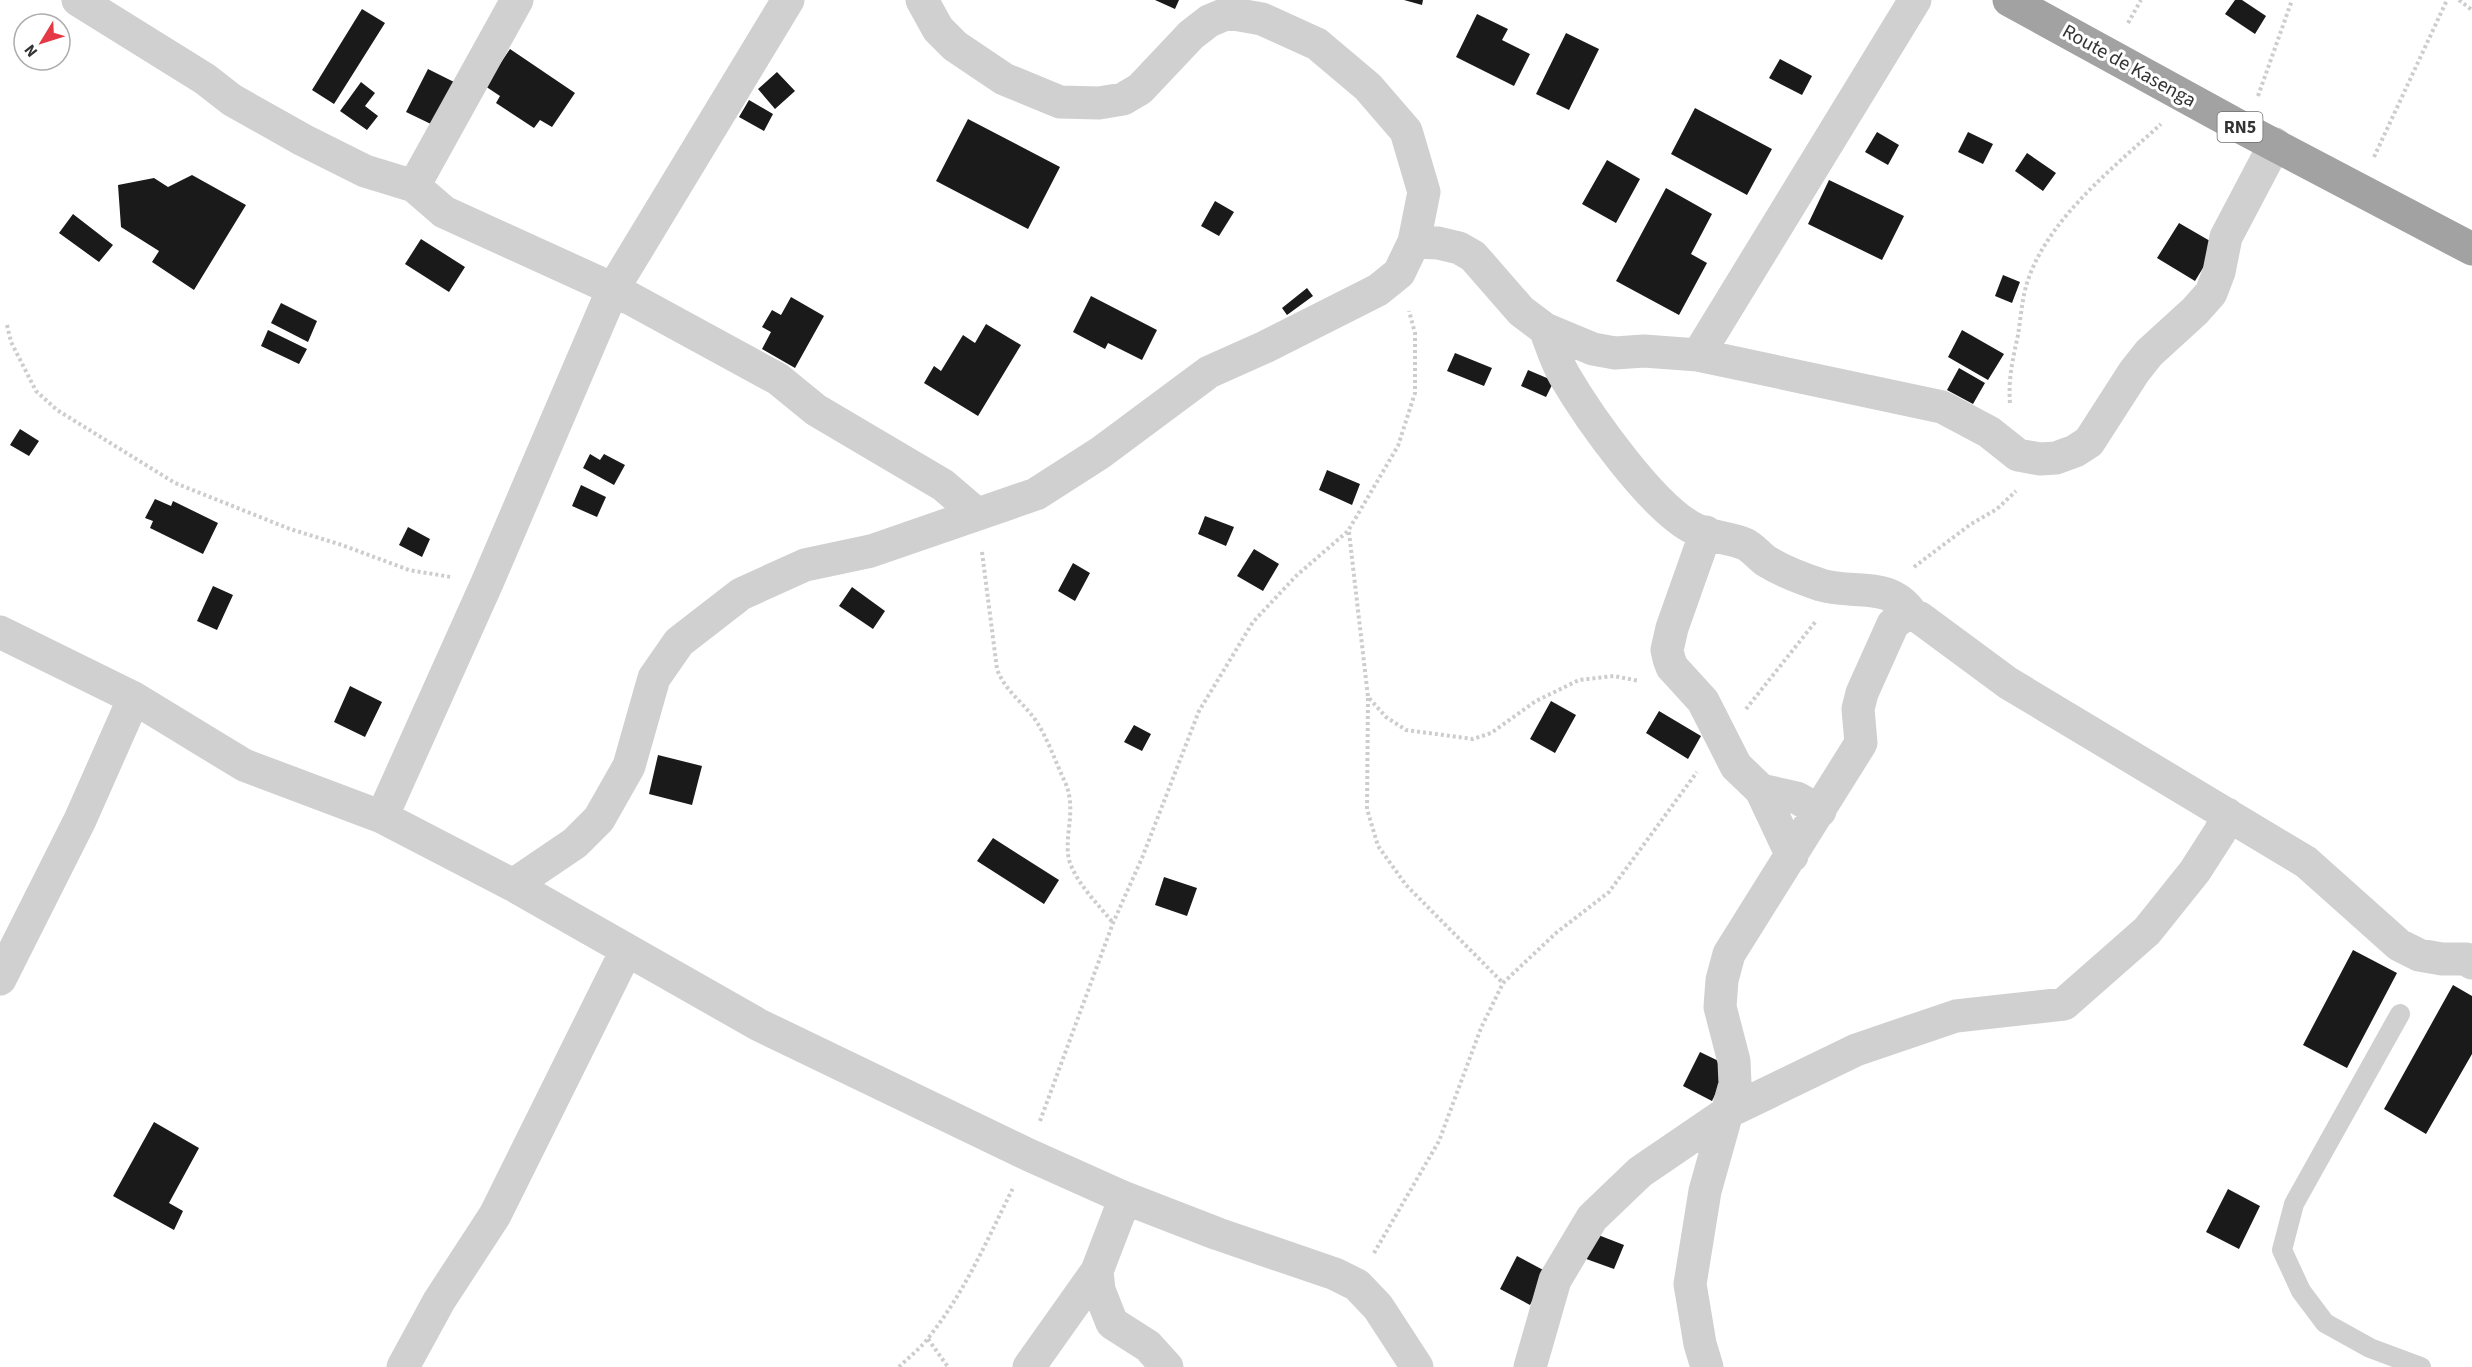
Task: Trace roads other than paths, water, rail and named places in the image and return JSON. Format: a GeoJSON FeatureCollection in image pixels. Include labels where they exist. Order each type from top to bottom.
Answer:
{"type":"FeatureCollection","features":[{"type":"Feature","properties":{"kind":"highway","name":"Route de Kasenga"},"geometry":{"type":"LineString","coordinates":[[2009,0],[2246,130],[2472,249]]}},
{"type":"Feature","properties":{"kind":"street"},"geometry":{"type":"LineString","coordinates":[[78,0],[205,80],[232,100],[294,136],[365,171],[414,186],[444,212],[613,290],[778,379],[824,415],[943,485],[977,514]]}},
{"type":"Feature","properties":{"kind":"street"},"geometry":{"type":"LineString","coordinates":[[414,186],[517,0]]}},
{"type":"Feature","properties":{"kind":"street"},"geometry":{"type":"LineString","coordinates":[[382,817],[487,583],[613,290],[788,0]]}},
{"type":"Feature","properties":{"kind":"street"},"geometry":{"type":"LineString","coordinates":[[513,885],[575,843],[599,819],[629,766],[654,678],[679,642],[741,594],[805,565],[871,551],[1036,494],[1100,453],[1209,372],[1265,347],[1378,290],[1399,273],[1414,242],[1424,192],[1406,131],[1368,87],[1317,44],[1262,19],[1223,7],[1191,35],[1140,89],[1123,99],[1099,103],[1060,102],[1004,79],[955,46],[938,29],[922,0]]}},
{"type":"Feature","properties":{"kind":"street"},"geometry":{"type":"LineString","coordinates":[[1698,355],[1915,0]]}},
{"type":"Feature","properties":{"kind":"street"},"geometry":{"type":"LineString","coordinates":[[1414,242],[1438,243],[1459,248],[1473,256],[1521,310],[1545,329],[1593,349],[1698,355],[1942,408],[1989,432],[2018,454],[2040,459],[2066,454],[2089,442],[2134,372],[2149,353],[2195,311],[2211,293],[2219,272],[2226,237],[2275,144]]}},
{"type":"Feature","properties":{"kind":"street"},"geometry":{"type":"LineString","coordinates":[[1545,329],[1563,374],[1614,448],[1647,488],[1676,516],[1698,531],[1747,545],[1768,562],[1822,585],[1848,590],[1883,591],[1906,605],[1912,614],[2008,683],[2307,862],[2399,945],[2419,955],[2442,959],[2470,957]]}},
{"type":"Feature","properties":{"kind":"street"},"geometry":{"type":"LineString","coordinates":[[1706,532],[1672,628],[1667,650],[1672,667],[1702,701],[1736,766],[1761,790],[1792,856]]}},
{"type":"Feature","properties":{"kind":"street"},"geometry":{"type":"LineString","coordinates":[[1707,1367],[1700,1344],[1689,1284],[1705,1191],[1735,1084],[1734,1061],[1720,1007],[1722,980],[1729,954],[1862,742],[1858,709],[1862,693],[1893,624],[1906,614],[1912,614]]}},
{"type":"Feature","properties":{"kind":"street"},"geometry":{"type":"LineString","coordinates":[[0,632],[134,698],[244,765],[382,817],[513,885],[759,1025],[1029,1155],[1125,1198],[1218,1234],[1335,1274],[1357,1285],[1378,1307],[1417,1367]]}},
{"type":"Feature","properties":{"kind":"street"},"geometry":{"type":"LineString","coordinates":[[0,979],[80,820],[134,698]]}},
{"type":"Feature","properties":{"kind":"street"},"geometry":{"type":"LineString","coordinates":[[1761,790],[1797,798],[1820,811]]}},
{"type":"Feature","properties":{"kind":"street"},"geometry":{"type":"LineString","coordinates":[[1530,1367],[1555,1280],[1592,1218],[1640,1172],[1728,1113],[1856,1050],[1956,1016],[2064,1004],[2147,931],[2195,871],[2220,832],[2227,814]]}},
{"type":"Feature","properties":{"kind":"street"},"geometry":{"type":"LineString","coordinates":[[403,1367],[439,1302],[495,1215],[626,951]]}},
{"type":"Feature","properties":{"kind":"street"},"geometry":{"type":"LineString","coordinates":[[1029,1367],[1097,1271],[1125,1198]]}},
{"type":"Feature","properties":{"kind":"street"},"geometry":{"type":"LineString","coordinates":[[1097,1271],[1101,1299],[1112,1323],[1148,1346],[1167,1367]]}},
{"type":"Feature","properties":{"kind":"lane"},"geometry":{"type":"LineString","coordinates":[[2400,1014],[2294,1204],[2282,1250],[2301,1291],[2325,1323],[2370,1348],[2421,1367]]}}]}
